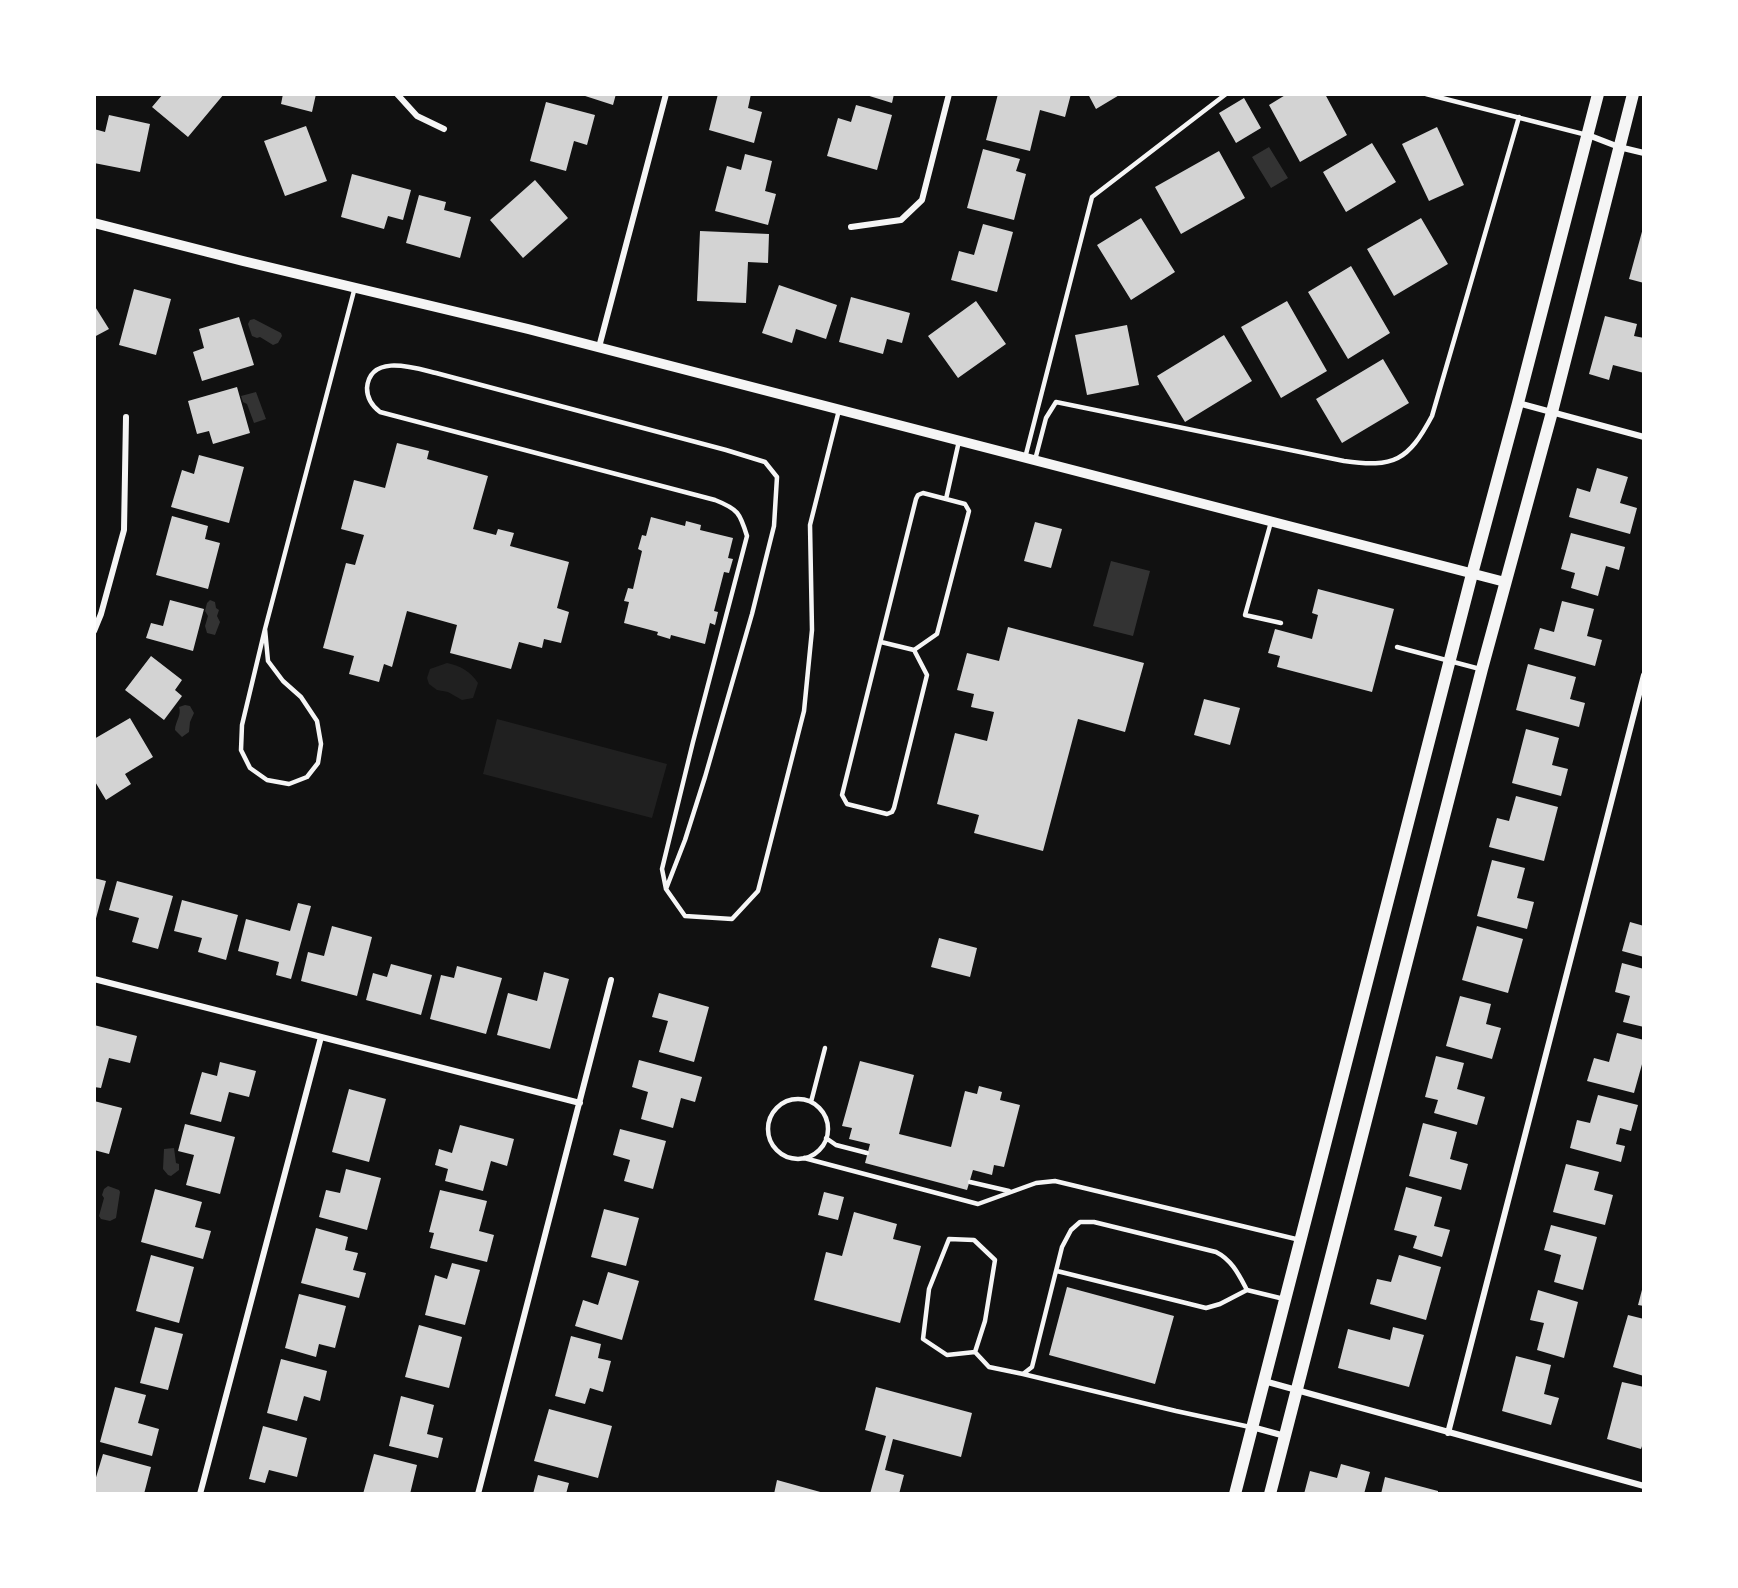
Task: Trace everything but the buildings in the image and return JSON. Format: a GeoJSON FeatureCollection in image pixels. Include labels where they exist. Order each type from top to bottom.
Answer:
{"type":"FeatureCollection","features":[{"type":"Feature","properties":{"kind":"main road"},"geometry":{"type":"LineString","coordinates":[[1235,1494],[1598,94]]}},
{"type":"Feature","properties":{"kind":"main road"},"geometry":{"type":"LineString","coordinates":[[1270,1494],[1482,669],[1633,94]]}},
{"type":"Feature","properties":{"kind":"street"},"geometry":{"type":"LineString","coordinates":[[397,94],[417,116],[444,129]]}},
{"type":"Feature","properties":{"kind":"street"},"geometry":{"type":"LineString","coordinates":[[599,347],[666,94]]}},
{"type":"Feature","properties":{"kind":"street"},"geometry":{"type":"LineString","coordinates":[[851,227],[901,220],[922,200],[949,94]]}},
{"type":"Feature","properties":{"kind":"street"},"geometry":{"type":"LineString","coordinates":[[1588,135],[1619,147],[1644,153]]}},
{"type":"Feature","properties":{"kind":"street"},"geometry":{"type":"LineString","coordinates":[[94,223],[599,347],[1505,582]]}},
{"type":"Feature","properties":{"kind":"street"},"geometry":{"type":"LineString","coordinates":[[1518,404],[1644,437]]}},
{"type":"Feature","properties":{"kind":"street"},"geometry":{"type":"LineString","coordinates":[[94,631],[101,614],[124,530],[126,417]]}},
{"type":"Feature","properties":{"kind":"street"},"geometry":{"type":"LineString","coordinates":[[1448,1433],[1644,675]]}},
{"type":"Feature","properties":{"kind":"street"},"geometry":{"type":"LineString","coordinates":[[94,979],[580,1103]]}},
{"type":"Feature","properties":{"kind":"street"},"geometry":{"type":"LineString","coordinates":[[478,1494],[611,980]]}},
{"type":"Feature","properties":{"kind":"street"},"geometry":{"type":"LineString","coordinates":[[200,1494],[321,1037]]}},
{"type":"Feature","properties":{"kind":"street"},"geometry":{"type":"LineString","coordinates":[[1264,1381],[1644,1486]]}},
{"type":"Feature","properties":{"kind":"street"},"geometry":{"type":"LineString","coordinates":[[1252,1427],[1285,1436]]}},
{"type":"Feature","properties":{"kind":"lane"},"geometry":{"type":"LineString","coordinates":[[1030,459],[1043,391],[1092,197],[1226,94]]}},
{"type":"Feature","properties":{"kind":"lane"},"geometry":{"type":"LineString","coordinates":[[1426,94],[1588,135]]}},
{"type":"Feature","properties":{"kind":"lane"},"geometry":{"type":"LineString","coordinates":[[1030,459],[1046,418],[1056,402],[1365,464],[1396,459],[1410,450],[1422,435],[1432,416],[1519,117]]}},
{"type":"Feature","properties":{"kind":"lane"},"geometry":{"type":"LineString","coordinates":[[265,629],[268,661],[283,681],[301,697],[317,721],[321,744],[318,763],[308,777],[288,784],[267,780],[250,768],[241,750],[242,725],[265,629],[355,287]]}},
{"type":"Feature","properties":{"kind":"lane"},"geometry":{"type":"LineString","coordinates":[[666,889],[685,840],[705,777],[752,615],[774,526],[777,477],[765,462],[726,450],[436,373],[388,365],[377,369],[369,378],[367,391],[371,405],[380,412],[715,501],[732,507],[741,519],[747,536],[662,869],[666,889],[685,916],[732,919],[758,891],[804,711],[812,630],[810,525],[839,410]]}},
{"type":"Feature","properties":{"kind":"lane"},"geometry":{"type":"LineString","coordinates":[[946,499],[959,441]]}},
{"type":"Feature","properties":{"kind":"lane"},"geometry":{"type":"LineString","coordinates":[[881,642],[914,650],[937,634],[969,511],[965,504],[923,493],[918,495],[842,795],[847,804],[887,814],[894,808],[927,675],[914,650]]}},
{"type":"Feature","properties":{"kind":"lane"},"geometry":{"type":"LineString","coordinates":[[1271,522],[1245,615],[1281,623]]}},
{"type":"Feature","properties":{"kind":"lane"},"geometry":{"type":"LineString","coordinates":[[1397,647],[1482,669]]}},
{"type":"Feature","properties":{"kind":"lane"},"geometry":{"type":"LineString","coordinates":[[811,1102],[825,1048]]}},
{"type":"Feature","properties":{"kind":"lane"},"geometry":{"type":"LineString","coordinates":[[801,1099],[811,1102],[820,1109],[825,1117],[828,1127],[826,1138],[814,1154],[795,1159],[786,1157],[778,1152],[768,1136],[770,1117],[782,1103],[801,1099]]}},
{"type":"Feature","properties":{"kind":"lane"},"geometry":{"type":"LineString","coordinates":[[826,1138],[836,1145],[867,1153]]}},
{"type":"Feature","properties":{"kind":"lane"},"geometry":{"type":"LineString","coordinates":[[804,1158],[978,1204],[1009,1191],[1036,1183],[1055,1181],[1300,1240]]}},
{"type":"Feature","properties":{"kind":"lane"},"geometry":{"type":"LineString","coordinates":[[970,1182],[1009,1191]]}},
{"type":"Feature","properties":{"kind":"lane"},"geometry":{"type":"LineString","coordinates":[[1023,1374],[1032,1367],[1062,1247],[1071,1230],[1080,1222],[1094,1222],[1216,1252],[1233,1266],[1247,1290]]}},
{"type":"Feature","properties":{"kind":"lane"},"geometry":{"type":"LineString","coordinates":[[949,1239],[974,1240],[995,1260],[985,1321],[975,1352],[947,1355],[923,1339],[928,1289],[949,1239]]}},
{"type":"Feature","properties":{"kind":"lane"},"geometry":{"type":"LineString","coordinates":[[1056,1271],[1206,1308],[1220,1305],[1247,1290],[1285,1299]]}},
{"type":"Feature","properties":{"kind":"lane"},"geometry":{"type":"LineString","coordinates":[[975,1352],[989,1367],[1252,1427]]}},
{"type":"Feature","properties":{"kind":"shaded area"},"geometry":{"type":"Polygon","coordinates":[[[1269,147],[1288,178],[1271,188],[1252,157],[1269,147]]]}},
{"type":"Feature","properties":{"kind":"shaded area"},"geometry":{"type":"Polygon","coordinates":[[[254,319],[281,333],[282,336],[278,343],[273,345],[260,337],[252,336],[248,324],[254,319]]]}},
{"type":"Feature","properties":{"kind":"shaded area"},"geometry":{"type":"Polygon","coordinates":[[[256,392],[266,419],[254,423],[247,404],[243,402],[241,396],[256,392]]]}},
{"type":"Feature","properties":{"kind":"shaded area"},"geometry":{"type":"Polygon","coordinates":[[[1111,561],[1150,571],[1133,636],[1093,626],[1111,561]]]}},
{"type":"Feature","properties":{"kind":"shaded area"},"geometry":{"type":"Polygon","coordinates":[[[210,600],[215,602],[219,610],[217,616],[220,622],[215,635],[207,633],[205,626],[208,616],[205,611],[210,600]]]}},
{"type":"Feature","properties":{"kind":"shaded area"},"geometry":{"type":"Polygon","coordinates":[[[447,663],[465,670],[478,683],[473,698],[462,700],[448,692],[437,690],[429,684],[427,678],[430,669],[447,663]]]}},
{"type":"Feature","properties":{"kind":"shaded area"},"geometry":{"type":"Polygon","coordinates":[[[190,706],[194,713],[189,732],[182,737],[175,730],[180,713],[179,707],[190,706]]]}},
{"type":"Feature","properties":{"kind":"shaded area"},"geometry":{"type":"Polygon","coordinates":[[[497,719],[667,764],[652,818],[483,774],[497,719]]]}},
{"type":"Feature","properties":{"kind":"shaded area"},"geometry":{"type":"Polygon","coordinates":[[[174,1148],[179,1170],[171,1176],[163,1169],[164,1149],[174,1148]]]}},
{"type":"Feature","properties":{"kind":"shaded area"},"geometry":{"type":"Polygon","coordinates":[[[108,1186],[120,1192],[116,1218],[110,1221],[101,1219],[99,1216],[104,1198],[102,1195],[108,1186]]]}}]}
